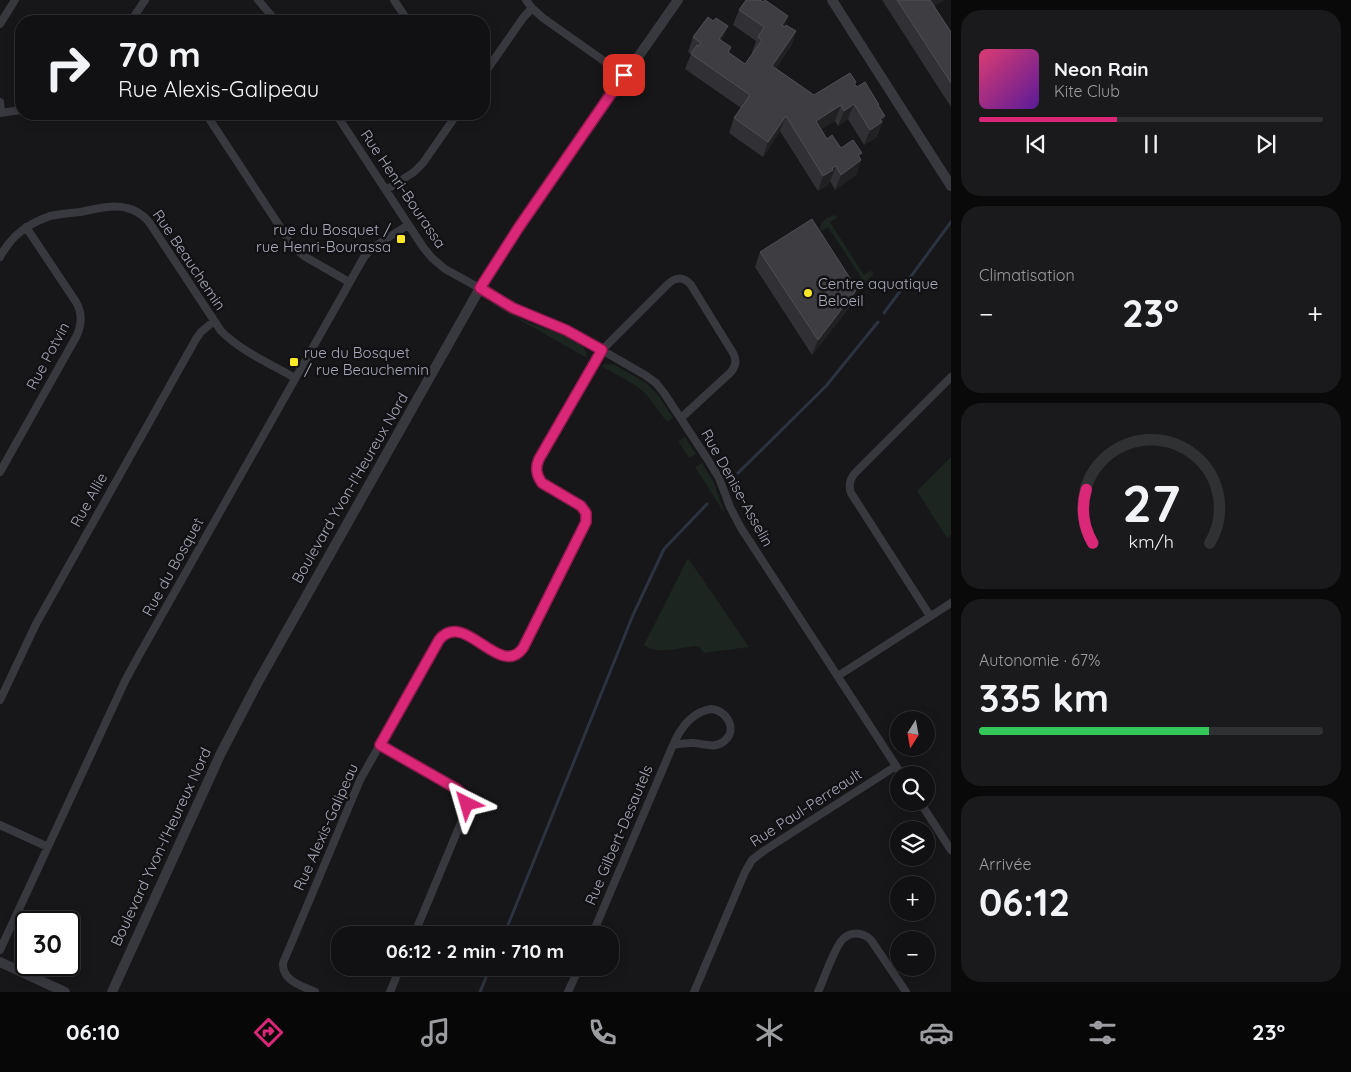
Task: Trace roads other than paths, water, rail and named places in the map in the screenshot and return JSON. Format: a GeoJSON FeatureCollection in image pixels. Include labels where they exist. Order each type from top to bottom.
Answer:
{"type":"FeatureCollection","features":[{"type":"Feature","properties":{"kind":"street"},"geometry":{"type":"LineString","coordinates":[[0,24],[15,0]]}},
{"type":"Feature","properties":{"kind":"street"},"geometry":{"type":"LineString","coordinates":[[135,15],[145,0]]}},
{"type":"Feature","properties":{"kind":"street"},"geometry":{"type":"LineString","coordinates":[[258,0],[271,15]]}},
{"type":"Feature","properties":{"kind":"street"},"geometry":{"type":"LineString","coordinates":[[394,0],[404,15]]}},
{"type":"Feature","properties":{"kind":"street"},"geometry":{"type":"LineString","coordinates":[[526,0],[543,18],[624,75]]}},
{"type":"Feature","properties":{"kind":"street","name":"Boulevard Yvon-l'Heureux Nord"},"geometry":{"type":"LineString","coordinates":[[112,992],[201,794],[262,674],[480,288],[519,227],[678,0]]}},
{"type":"Feature","properties":{"kind":"street"},"geometry":{"type":"LineString","coordinates":[[832,0],[951,186]]}},
{"type":"Feature","properties":{"kind":"street"},"geometry":{"type":"LineString","coordinates":[[490,65],[532,8]]}},
{"type":"Feature","properties":{"kind":"street"},"geometry":{"type":"LineString","coordinates":[[0,102],[1,112],[15,111]]}},
{"type":"Feature","properties":{"kind":"street"},"geometry":{"type":"LineString","coordinates":[[210,120],[288,241],[304,256],[349,282]]}},
{"type":"Feature","properties":{"kind":"street","name":"Rue Henri-Bourassa"},"geometry":{"type":"LineString","coordinates":[[340,120],[425,250],[445,269],[480,288]]}},
{"type":"Feature","properties":{"kind":"street"},"geometry":{"type":"LineString","coordinates":[[386,190],[414,172],[423,163],[452,120]]}},
{"type":"Feature","properties":{"kind":"street","name":"Rue Beauchemin"},"geometry":{"type":"LineString","coordinates":[[0,257],[10,242],[26,227],[42,219],[56,215],[116,207],[134,210],[149,222],[222,331],[236,344],[295,378]]}},
{"type":"Feature","properties":{"kind":"street","name":"Rue du Bosquet"},"geometry":{"type":"LineString","coordinates":[[0,950],[129,673],[349,282],[369,250],[408,225]]}},
{"type":"Feature","properties":{"kind":"street","name":"Rue Potvin"},"geometry":{"type":"LineString","coordinates":[[0,472],[76,337],[81,323],[80,310],[76,302],[26,227]]}},
{"type":"Feature","properties":{"kind":"street"},"geometry":{"type":"LineString","coordinates":[[602,350],[672,281],[679,278],[687,281],[733,353],[736,361],[731,372],[681,418]]}},
{"type":"Feature","properties":{"kind":"street","name":"Rue Denise-Asselin"},"geometry":{"type":"LineString","coordinates":[[480,288],[518,310],[566,330],[602,350],[651,379],[664,393],[716,474],[737,520],[896,766]]}},
{"type":"Feature","properties":{"kind":"street","name":"Rue Allie"},"geometry":{"type":"LineString","coordinates":[[0,700],[36,624],[196,339],[214,321]]}},
{"type":"Feature","properties":{"kind":"street","name":"Rue Alexis-Galipeau"},"geometry":{"type":"LineString","coordinates":[[316,992],[287,977],[283,969],[283,963],[360,780],[439,640],[446,634],[461,632],[506,657],[515,656],[520,653],[585,525],[587,519],[585,510],[542,483],[537,465],[602,350]]}},
{"type":"Feature","properties":{"kind":"street"},"geometry":{"type":"LineString","coordinates":[[930,616],[851,493],[849,484],[854,473],[951,377]]}},
{"type":"Feature","properties":{"kind":"street"},"geometry":{"type":"LineString","coordinates":[[838,676],[951,603]]}},
{"type":"Feature","properties":{"kind":"street","name":"Rue Gilbert-Desautels"},"geometry":{"type":"LineString","coordinates":[[596,926],[673,745],[682,728],[705,710],[714,709],[719,711],[730,722],[728,735],[719,744],[694,743],[673,745]]}},
{"type":"Feature","properties":{"kind":"street"},"geometry":{"type":"LineString","coordinates":[[380,745],[457,789],[464,795],[466,801],[465,813],[418,926]]}},
{"type":"Feature","properties":{"kind":"street","name":"Rue Paul-Perreault"},"geometry":{"type":"LineString","coordinates":[[694,992],[745,872],[752,860],[764,850],[890,770]]}},
{"type":"Feature","properties":{"kind":"street"},"geometry":{"type":"LineString","coordinates":[[926,811],[951,850]]}},
{"type":"Feature","properties":{"kind":"street"},"geometry":{"type":"LineString","coordinates":[[0,825],[48,848]]}},
{"type":"Feature","properties":{"kind":"street"},"geometry":{"type":"LineString","coordinates":[[818,992],[840,943],[847,936],[856,933],[863,934],[871,940],[906,992]]}},
{"type":"Feature","properties":{"kind":"street"},"geometry":{"type":"LineString","coordinates":[[0,962],[65,992]]}},
{"type":"Feature","properties":{"kind":"street"},"geometry":{"type":"LineString","coordinates":[[390,992],[397,976]]}},
{"type":"Feature","properties":{"kind":"street"},"geometry":{"type":"LineString","coordinates":[[568,992],[575,976]]}},
{"type":"Feature","properties":{"kind":"waterway"},"geometry":{"type":"LineString","coordinates":[[884,313],[951,222]]}},
{"type":"Feature","properties":{"kind":"waterway"},"geometry":{"type":"LineString","coordinates":[[738,473],[826,386],[878,322]]}},
{"type":"Feature","properties":{"kind":"waterway"},"geometry":{"type":"LineString","coordinates":[[508,926],[633,615],[664,549],[707,504]]}},
{"type":"Feature","properties":{"kind":"waterway"},"geometry":{"type":"LineString","coordinates":[[480,992],[487,976]]}},
{"type":"Feature","properties":{"kind":"place","name":"rue du Bosquet / rue Henri-Bourassa"},"geometry":{"type":"Point","coordinates":[401,239]}},
{"type":"Feature","properties":{"kind":"place","name":"Centre aquatique Beloeil"},"geometry":{"type":"Point","coordinates":[808,293]}},
{"type":"Feature","properties":{"kind":"place","name":"rue du Bosquet / rue Beauchemin"},"geometry":{"type":"Point","coordinates":[294,362]}}]}
